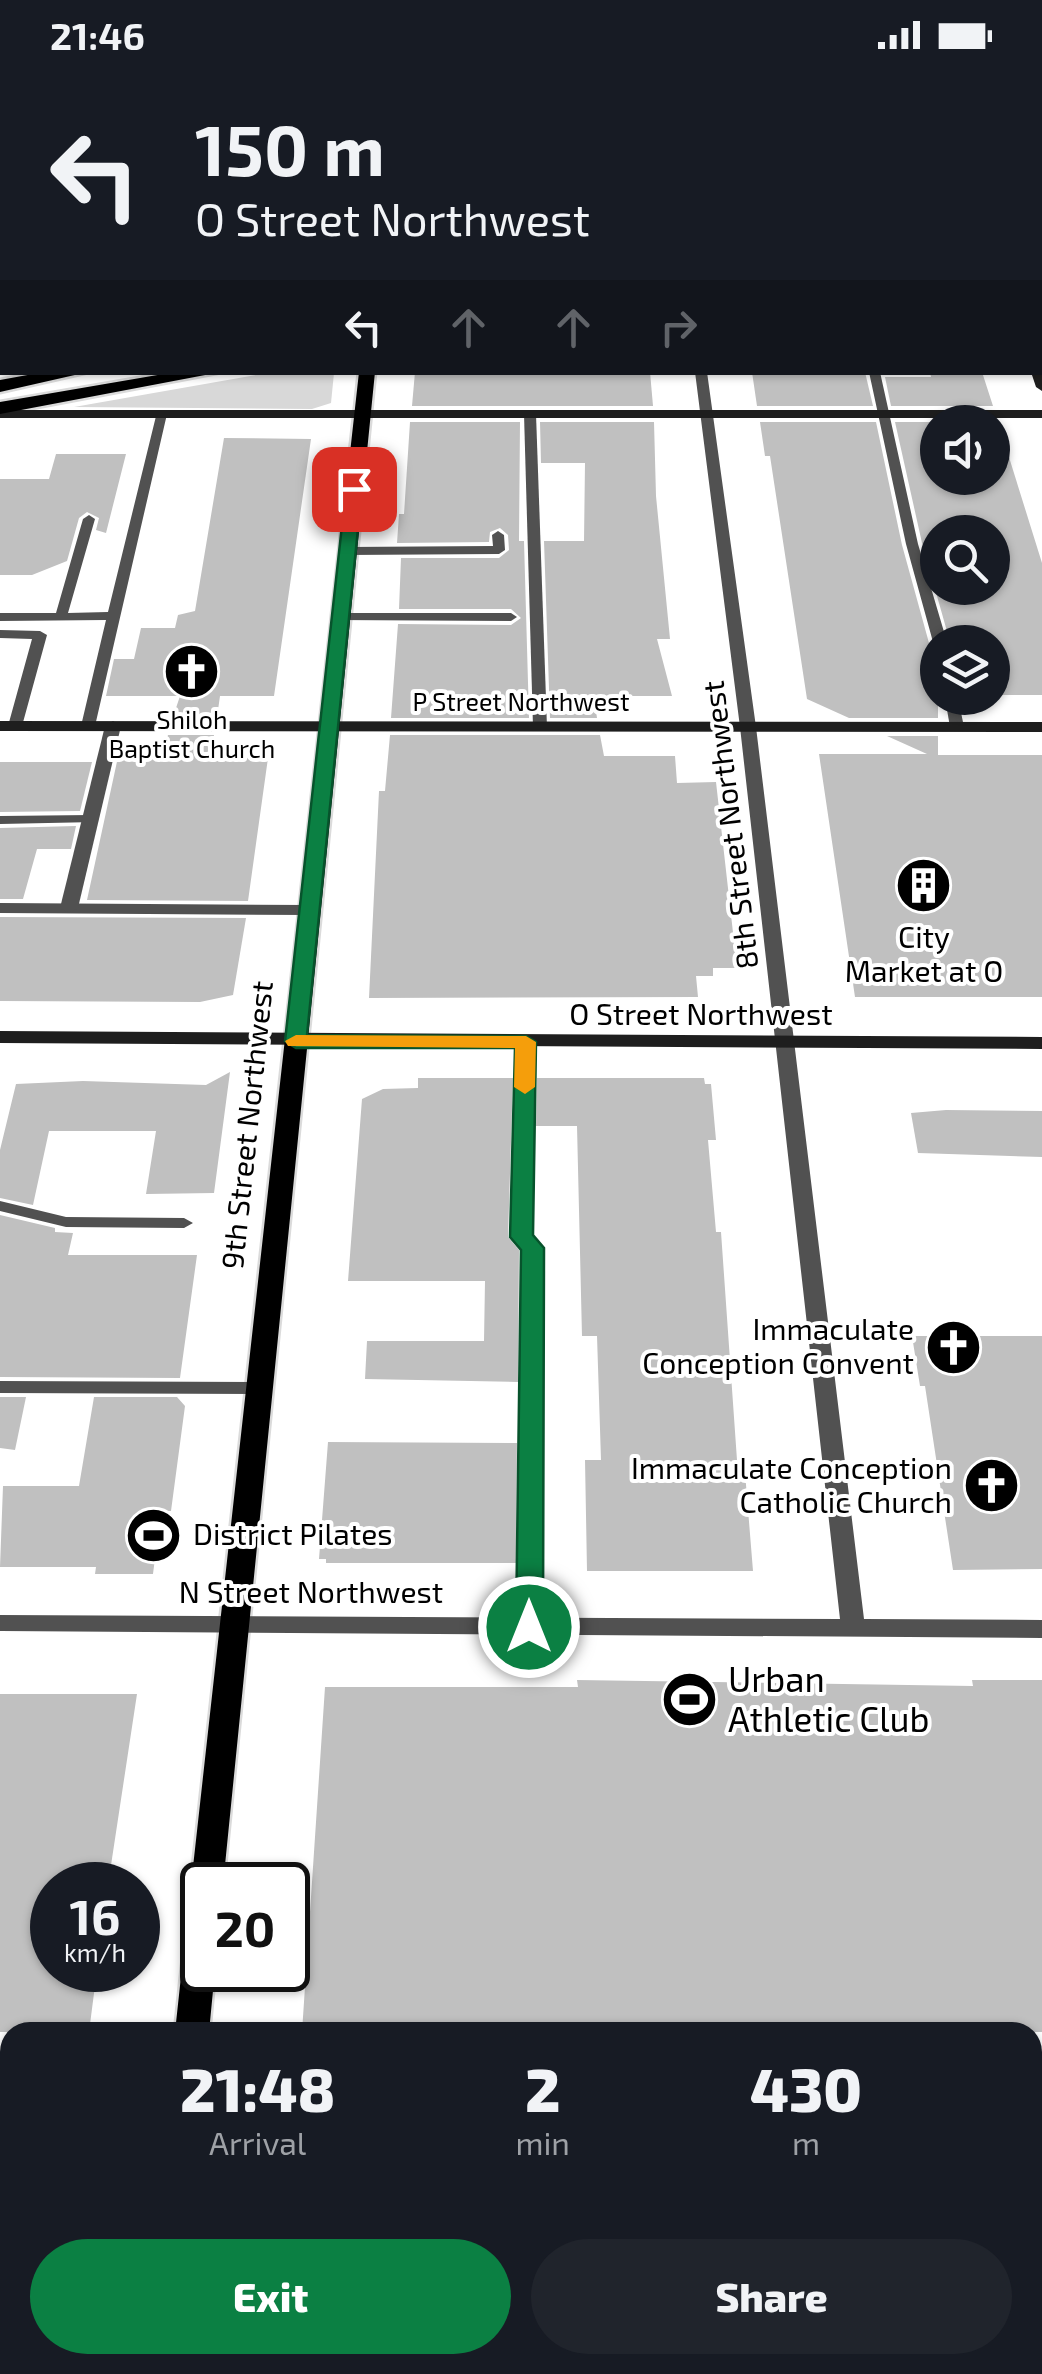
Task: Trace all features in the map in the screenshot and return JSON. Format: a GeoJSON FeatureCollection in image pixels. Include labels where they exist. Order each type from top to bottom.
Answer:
{"type":"FeatureCollection","features":[{"type":"Feature","properties":{"kind":"highway"},"geometry":{"type":"LineString","coordinates":[[0,386],[62,375]]}},
{"type":"Feature","properties":{"kind":"highway"},"geometry":{"type":"LineString","coordinates":[[0,411],[196,375]]}},
{"type":"Feature","properties":{"kind":"main road","name":"9th Street Northwest"},"geometry":{"type":"LineString","coordinates":[[209,1862],[326,727],[367,375]]}},
{"type":"Feature","properties":{"kind":"main road"},"geometry":{"type":"LineString","coordinates":[[193,2022],[196,1992]]}},
{"type":"Feature","properties":{"kind":"street","name":"8th Street Northwest"},"geometry":{"type":"LineString","coordinates":[[702,375],[748,727],[853,1629]]}},
{"type":"Feature","properties":{"kind":"street"},"geometry":{"type":"LineString","coordinates":[[0,411],[1042,414]]}},
{"type":"Feature","properties":{"kind":"street","name":"P Street Northwest"},"geometry":{"type":"LineString","coordinates":[[8,726],[1042,727]]}},
{"type":"Feature","properties":{"kind":"street"},"geometry":{"type":"LineString","coordinates":[[70,908],[113,726]]}},
{"type":"Feature","properties":{"kind":"street","name":"O Street Northwest"},"geometry":{"type":"LineString","coordinates":[[0,1037],[1042,1043]]}},
{"type":"Feature","properties":{"kind":"street","name":"N Street Northwest"},"geometry":{"type":"LineString","coordinates":[[0,1623],[1042,1629]]}},
{"type":"Feature","properties":{"kind":"lane"},"geometry":{"type":"LineString","coordinates":[[875,375],[936,625]]}},
{"type":"Feature","properties":{"kind":"lane"},"geometry":{"type":"LineString","coordinates":[[88,726],[161,414]]}},
{"type":"Feature","properties":{"kind":"lane"},"geometry":{"type":"LineString","coordinates":[[530,414],[540,727]]}},
{"type":"Feature","properties":{"kind":"lane"},"geometry":{"type":"LineString","coordinates":[[62,616],[89,519]]}},
{"type":"Feature","properties":{"kind":"lane"},"geometry":{"type":"LineString","coordinates":[[347,551],[499,550],[498,536]]}},
{"type":"Feature","properties":{"kind":"lane"},"geometry":{"type":"LineString","coordinates":[[0,616],[114,616]]}},
{"type":"Feature","properties":{"kind":"lane"},"geometry":{"type":"LineString","coordinates":[[339,617],[511,617]]}},
{"type":"Feature","properties":{"kind":"lane"},"geometry":{"type":"LineString","coordinates":[[0,634],[40,635],[8,726]]}},
{"type":"Feature","properties":{"kind":"lane"},"geometry":{"type":"LineString","coordinates":[[955,715],[957,727]]}},
{"type":"Feature","properties":{"kind":"lane"},"geometry":{"type":"LineString","coordinates":[[0,820],[91,820]]}},
{"type":"Feature","properties":{"kind":"lane"},"geometry":{"type":"LineString","coordinates":[[0,908],[308,910]]}},
{"type":"Feature","properties":{"kind":"lane"},"geometry":{"type":"LineString","coordinates":[[526,1042],[521,1237],[532,1248],[529,1627]]}},
{"type":"Feature","properties":{"kind":"lane"},"geometry":{"type":"LineString","coordinates":[[0,1206],[66,1222],[184,1223]]}},
{"type":"Feature","properties":{"kind":"lane"},"geometry":{"type":"LineString","coordinates":[[0,1388],[260,1388]]}},
{"type":"Feature","properties":{"kind":"shaded area"},"geometry":{"type":"Polygon","coordinates":[[[256,375],[334,375],[331,403],[312,409],[74,407],[256,375]]]}},
{"type":"Feature","properties":{"kind":"building"},"geometry":{"type":"Polygon","coordinates":[[[415,375],[650,375],[653,406],[412,406],[415,375]]]}},
{"type":"Feature","properties":{"kind":"building"},"geometry":{"type":"Polygon","coordinates":[[[752,375],[866,375],[873,406],[757,406],[752,375]]]}},
{"type":"Feature","properties":{"kind":"building"},"geometry":{"type":"Polygon","coordinates":[[[983,375],[993,405],[891,406],[885,377],[983,375]]]}},
{"type":"Feature","properties":{"kind":"building"},"geometry":{"type":"Polygon","coordinates":[[[410,422],[520,422],[519,541],[524,541],[529,718],[391,718],[398,624],[511,625],[521,618],[511,609],[399,609],[401,558],[499,558],[509,550],[508,535],[500,528],[490,532],[489,542],[397,543],[399,514],[404,514],[410,422]]]}},
{"type":"Feature","properties":{"kind":"building"},"geometry":{"type":"Polygon","coordinates":[[[540,422],[654,422],[656,496],[670,639],[657,639],[672,696],[594,696],[597,718],[550,718],[544,541],[584,541],[585,463],[541,463],[540,422]]]}},
{"type":"Feature","properties":{"kind":"building"},"geometry":{"type":"Polygon","coordinates":[[[760,422],[876,422],[902,545],[924,625],[920,625],[920,715],[938,718],[849,718],[807,699],[770,456],[765,456],[760,422]]]}},
{"type":"Feature","properties":{"kind":"building"},"geometry":{"type":"Polygon","coordinates":[[[895,422],[920,422],[920,495],[1010,495],[1010,460],[1042,563],[1042,695],[1010,695],[1010,625],[945,625],[940,605],[1010,605],[1010,515],[920,515],[920,534],[895,422]]]}},
{"type":"Feature","properties":{"kind":"building"},"geometry":{"type":"Polygon","coordinates":[[[224,438],[311,439],[274,696],[220,696],[217,717],[173,717],[180,696],[106,696],[114,659],[134,659],[141,628],[175,628],[178,615],[195,611],[224,438]]]}},
{"type":"Feature","properties":{"kind":"building"},"geometry":{"type":"Polygon","coordinates":[[[56,454],[126,454],[106,533],[96,530],[99,518],[87,512],[79,518],[67,561],[32,575],[0,575],[0,479],[49,479],[56,454]]]}},
{"type":"Feature","properties":{"kind":"building"},"geometry":{"type":"Polygon","coordinates":[[[168,735],[214,735],[210,757],[268,758],[248,901],[87,900],[118,757],[161,757],[168,735]]]}},
{"type":"Feature","properties":{"kind":"building"},"geometry":{"type":"Polygon","coordinates":[[[390,735],[600,735],[604,756],[675,756],[677,783],[716,782],[737,968],[713,968],[713,976],[696,976],[698,997],[369,998],[379,791],[385,791],[390,735]]]}},
{"type":"Feature","properties":{"kind":"building","name":"City Market at O"},"geometry":{"type":"Polygon","coordinates":[[[887,736],[938,736],[938,755],[1042,755],[1042,997],[855,997],[819,754],[927,754],[887,736]]]}},
{"type":"Feature","properties":{"kind":"building"},"geometry":{"type":"Polygon","coordinates":[[[0,762],[92,762],[80,811],[0,812],[0,762]]]}},
{"type":"Feature","properties":{"kind":"building"},"geometry":{"type":"Polygon","coordinates":[[[76,826],[71,849],[37,849],[23,899],[0,899],[0,828],[76,826]]]}},
{"type":"Feature","properties":{"kind":"building"},"geometry":{"type":"Polygon","coordinates":[[[0,917],[246,918],[233,995],[200,1002],[0,1001],[0,917]]]}},
{"type":"Feature","properties":{"kind":"building"},"geometry":{"type":"Polygon","coordinates":[[[230,1072],[214,1193],[146,1194],[156,1131],[49,1131],[33,1205],[0,1198],[0,1150],[16,1084],[83,1081],[206,1085],[230,1072]]]}},
{"type":"Feature","properties":{"kind":"building"},"geometry":{"type":"Polygon","coordinates":[[[418,1078],[513,1078],[508,1237],[519,1250],[518,1382],[365,1379],[367,1341],[484,1341],[485,1281],[348,1281],[362,1099],[383,1089],[418,1088],[418,1078]]]}},
{"type":"Feature","properties":{"kind":"building"},"geometry":{"type":"Polygon","coordinates":[[[537,1078],[704,1078],[705,1084],[711,1084],[716,1140],[708,1140],[716,1232],[721,1232],[737,1460],[744,1460],[753,1571],[587,1571],[585,1460],[601,1460],[597,1336],[582,1336],[577,1126],[536,1126],[537,1078]]]}},
{"type":"Feature","properties":{"kind":"building"},"geometry":{"type":"Polygon","coordinates":[[[1042,1111],[1042,1157],[918,1153],[911,1113],[1042,1111]]]}},
{"type":"Feature","properties":{"kind":"building"},"geometry":{"type":"Polygon","coordinates":[[[0,1215],[55,1228],[55,1232],[73,1233],[68,1255],[197,1255],[180,1378],[0,1377],[0,1215]]]}},
{"type":"Feature","properties":{"kind":"building","name":"Immaculate Conception Catholic Church"},"geometry":{"type":"Polygon","coordinates":[[[912,1336],[1042,1336],[1042,1569],[953,1570],[925,1386],[920,1386],[912,1336]]]}},
{"type":"Feature","properties":{"kind":"building"},"geometry":{"type":"Polygon","coordinates":[[[0,1397],[26,1397],[15,1450],[0,1448],[0,1397]]]}},
{"type":"Feature","properties":{"kind":"building"},"geometry":{"type":"Polygon","coordinates":[[[94,1397],[177,1397],[185,1406],[171,1511],[161,1511],[153,1574],[95,1574],[96,1567],[0,1567],[3,1486],[79,1486],[94,1397]]]}},
{"type":"Feature","properties":{"kind":"building"},"geometry":{"type":"Polygon","coordinates":[[[328,1442],[517,1443],[516,1563],[326,1563],[326,1559],[319,1559],[328,1442]]]}},
{"type":"Feature","properties":{"kind":"building"},"geometry":{"type":"Polygon","coordinates":[[[577,1680],[973,1686],[972,1680],[1042,1680],[1042,2022],[303,2022],[305,1992],[310,1992],[310,1912],[325,1687],[578,1687],[577,1680]]]}},
{"type":"Feature","properties":{"kind":"building"},"geometry":{"type":"Polygon","coordinates":[[[0,1694],[137,1694],[111,1862],[30,1862],[30,1992],[94,1992],[90,2022],[0,2022],[0,1694]]]}},
{"type":"Feature","properties":{"kind":"slow traffic"},"geometry":{"type":"LineString","coordinates":[[296,1041],[526,1042],[525,1087]]}},
{"type":"Feature","properties":{"kind":"place","name":"Shiloh Baptist Church"},"geometry":{"type":"Point","coordinates":[192,671]}},
{"type":"Feature","properties":{"kind":"place","name":"City Market at O"},"geometry":{"type":"Point","coordinates":[924,886]}},
{"type":"Feature","properties":{"kind":"place","name":"Immaculate Conception Convent"},"geometry":{"type":"Point","coordinates":[953,1347]}},
{"type":"Feature","properties":{"kind":"place","name":"Immaculate Conception Catholic Church"},"geometry":{"type":"Point","coordinates":[991,1486]}},
{"type":"Feature","properties":{"kind":"place","name":"District Pilates"},"geometry":{"type":"Point","coordinates":[154,1535]}},
{"type":"Feature","properties":{"kind":"place","name":"Urban Athletic Club"},"geometry":{"type":"Point","coordinates":[689,1700]}},
{"type":"Feature","properties":{"kind":"route"},"geometry":{"type":"LineString","coordinates":[[354,489],[296,1041],[526,1042],[521,1237],[532,1248],[529,1627]]}}]}
